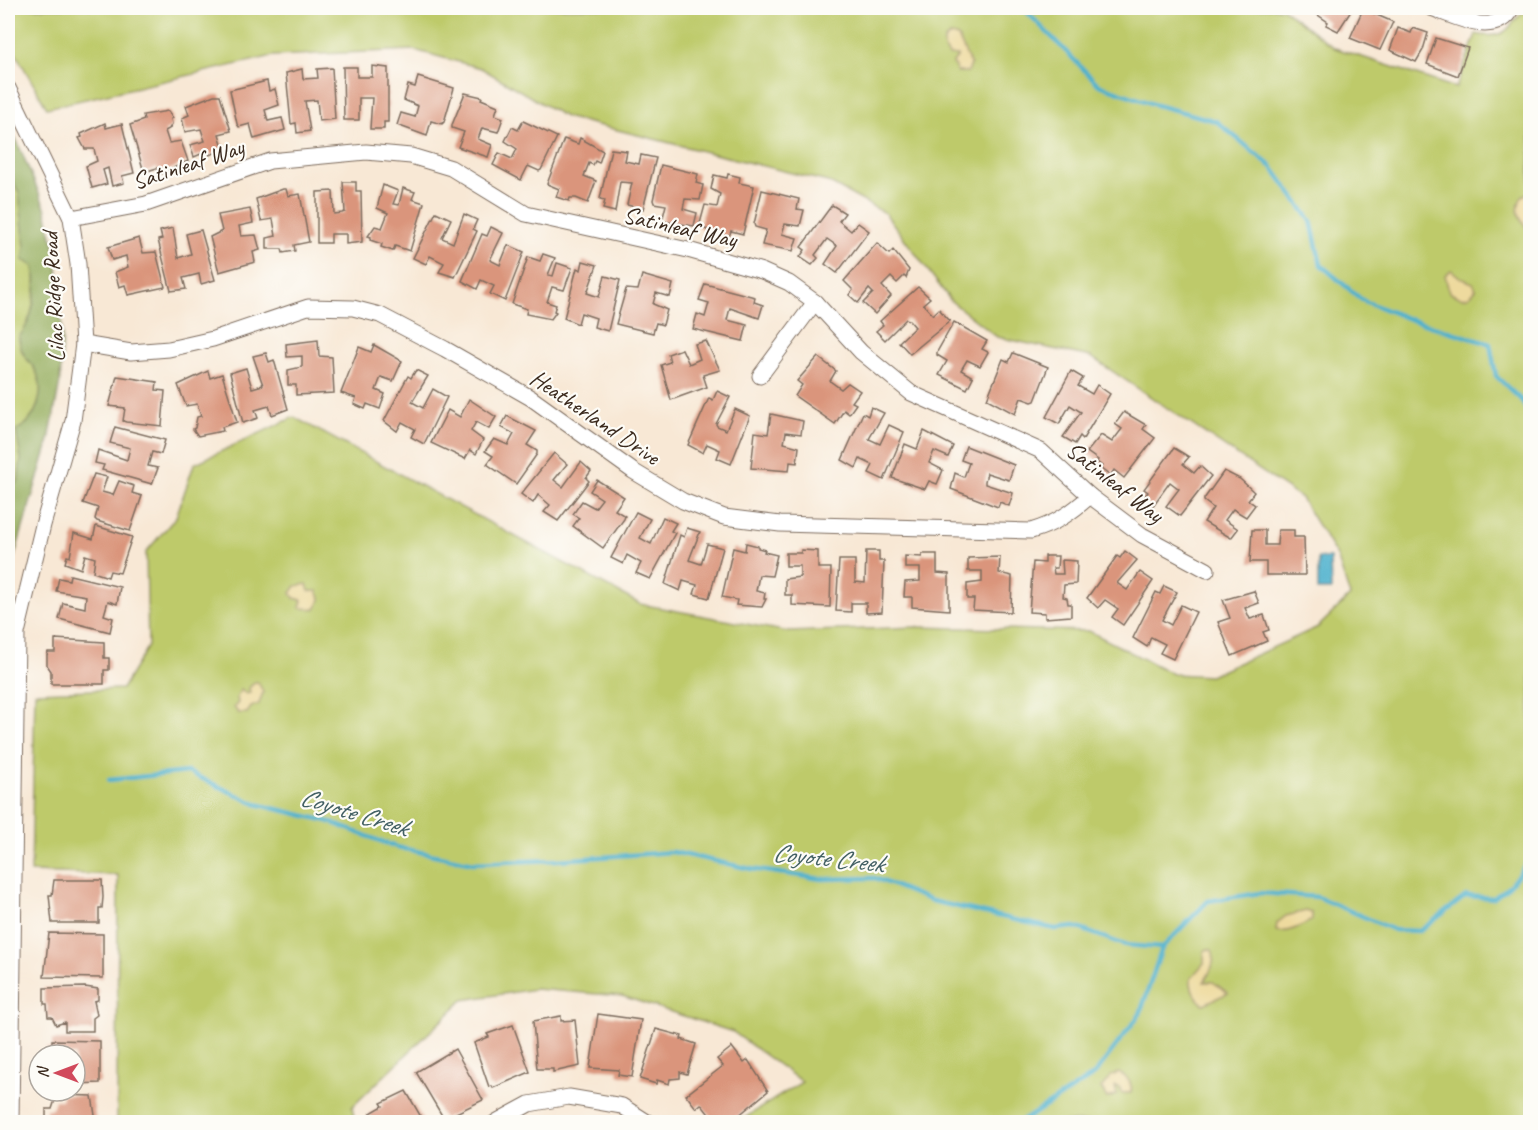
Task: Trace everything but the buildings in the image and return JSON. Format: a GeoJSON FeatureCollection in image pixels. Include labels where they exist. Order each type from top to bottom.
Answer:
{"type":"FeatureCollection","features":[{"type":"Feature","properties":{"kind":"street"},"geometry":{"type":"LineString","coordinates":[[1431,8],[1486,26],[1497,24],[1507,16],[1512,8]]}},
{"type":"Feature","properties":{"kind":"street","name":"Lilac Ridge Road"},"geometry":{"type":"LineString","coordinates":[[8,88],[71,218],[78,264],[83,344],[73,422],[43,525],[17,633],[11,1122]]}},
{"type":"Feature","properties":{"kind":"street","name":"Satinleaf Way"},"geometry":{"type":"LineString","coordinates":[[71,218],[146,204],[270,161],[366,152],[411,156],[451,168],[526,214],[688,250],[762,271],[789,283],[815,302],[861,351],[911,393],[1041,451],[1090,496],[1142,535],[1207,570]]}},
{"type":"Feature","properties":{"kind":"street"},"geometry":{"type":"LineString","coordinates":[[760,376],[815,302]]}},
{"type":"Feature","properties":{"kind":"street","name":"Heatherland Drive"},"geometry":{"type":"LineString","coordinates":[[83,344],[131,352],[169,350],[213,339],[308,307],[353,308],[380,315],[445,349],[531,398],[624,465],[683,501],[724,517],[780,524],[1031,531],[1051,525],[1068,515],[1090,496]]}},
{"type":"Feature","properties":{"kind":"street"},"geometry":{"type":"LineString","coordinates":[[496,1122],[529,1104],[570,1097],[622,1106],[647,1122]]}},
{"type":"Feature","properties":{"kind":"green space"},"geometry":{"type":"Polygon","coordinates":[[[8,8],[1282,8],[1335,48],[1456,88],[1476,34],[1498,35],[1530,8],[1530,1122],[738,1122],[802,1082],[733,1032],[622,996],[535,989],[463,1000],[352,1107],[355,1122],[117,1122],[118,875],[31,872],[35,692],[122,689],[148,646],[146,552],[176,517],[194,464],[294,417],[640,604],[789,632],[916,627],[1089,631],[1173,674],[1210,676],[1318,627],[1350,596],[1337,556],[1301,498],[1091,357],[997,337],[951,301],[885,213],[828,182],[565,117],[481,68],[414,50],[273,56],[47,108],[8,40],[8,8]]]}},
{"type":"Feature","properties":{"kind":"green space"},"geometry":{"type":"Polygon","coordinates":[[[16,139],[45,207],[55,249],[61,299],[62,347],[60,382],[49,440],[8,578],[8,488],[18,482],[21,459],[16,430],[33,415],[40,391],[36,370],[24,355],[19,337],[31,313],[35,284],[34,266],[23,260],[25,247],[19,192],[8,174],[8,145],[16,139]]]}},
{"type":"Feature","properties":{"kind":"green space"},"geometry":{"type":"Polygon","coordinates":[[[8,174],[19,192],[25,247],[23,260],[34,266],[35,275],[35,294],[31,313],[19,338],[20,346],[38,376],[40,391],[33,415],[16,430],[21,459],[18,482],[8,488],[8,174]]]}},
{"type":"Feature","properties":{"kind":"sand"},"geometry":{"type":"Polygon","coordinates":[[[951,35],[958,37],[971,65],[968,72],[957,72],[953,63],[958,56],[949,55],[944,48],[944,40],[951,35]]]}},
{"type":"Feature","properties":{"kind":"sand"},"geometry":{"type":"Polygon","coordinates":[[[1530,192],[1530,230],[1521,220],[1518,207],[1522,196],[1530,192]]]}},
{"type":"Feature","properties":{"kind":"sand"},"geometry":{"type":"Polygon","coordinates":[[[1451,270],[1461,278],[1473,283],[1476,289],[1470,296],[1460,297],[1449,292],[1445,275],[1451,270]]]}},
{"type":"Feature","properties":{"kind":"sand"},"geometry":{"type":"Polygon","coordinates":[[[307,584],[309,591],[317,591],[321,600],[315,609],[300,608],[302,600],[294,598],[291,593],[296,586],[307,584]]]}},
{"type":"Feature","properties":{"kind":"sand"},"geometry":{"type":"Polygon","coordinates":[[[258,682],[263,692],[259,704],[251,707],[247,713],[238,713],[234,707],[238,703],[237,697],[241,690],[246,694],[250,693],[249,688],[258,682]]]}},
{"type":"Feature","properties":{"kind":"sand"},"geometry":{"type":"Polygon","coordinates":[[[1306,911],[1312,913],[1312,920],[1290,930],[1276,931],[1277,923],[1286,916],[1306,911]]]}},
{"type":"Feature","properties":{"kind":"sand"},"geometry":{"type":"Polygon","coordinates":[[[1207,949],[1212,950],[1214,958],[1204,982],[1213,982],[1228,993],[1204,1004],[1194,993],[1191,978],[1204,963],[1204,952],[1207,949]]]}},
{"type":"Feature","properties":{"kind":"sand"},"geometry":{"type":"Polygon","coordinates":[[[1118,1073],[1129,1080],[1131,1093],[1121,1093],[1120,1088],[1115,1086],[1117,1095],[1107,1098],[1101,1088],[1111,1076],[1118,1073]]]}},
{"type":"Feature","properties":{"kind":"water"},"geometry":{"type":"Polygon","coordinates":[[[1318,558],[1330,558],[1331,590],[1318,590],[1318,558]]]}},
{"type":"Feature","properties":{"kind":"waterway"},"geometry":{"type":"LineString","coordinates":[[1023,8],[1099,85],[1156,105],[1216,121],[1272,167],[1311,221],[1321,265],[1362,300],[1409,319],[1490,344],[1496,376],[1521,400],[1530,416]]}},
{"type":"Feature","properties":{"kind":"waterway","name":"Coyote Creek"},"geometry":{"type":"LineString","coordinates":[[109,780],[188,772],[256,804],[327,821],[396,847],[473,863],[673,852],[751,869],[822,879],[875,878],[932,901],[1055,929],[1075,927],[1125,945],[1162,948]]}},
{"type":"Feature","properties":{"kind":"waterway","name":"Coyote Creek"},"geometry":{"type":"LineString","coordinates":[[1021,1122],[1094,1075],[1140,1014],[1162,948],[1208,901],[1260,893],[1318,897],[1394,930],[1420,931],[1466,896],[1494,898],[1510,885],[1530,859]]}}]}
